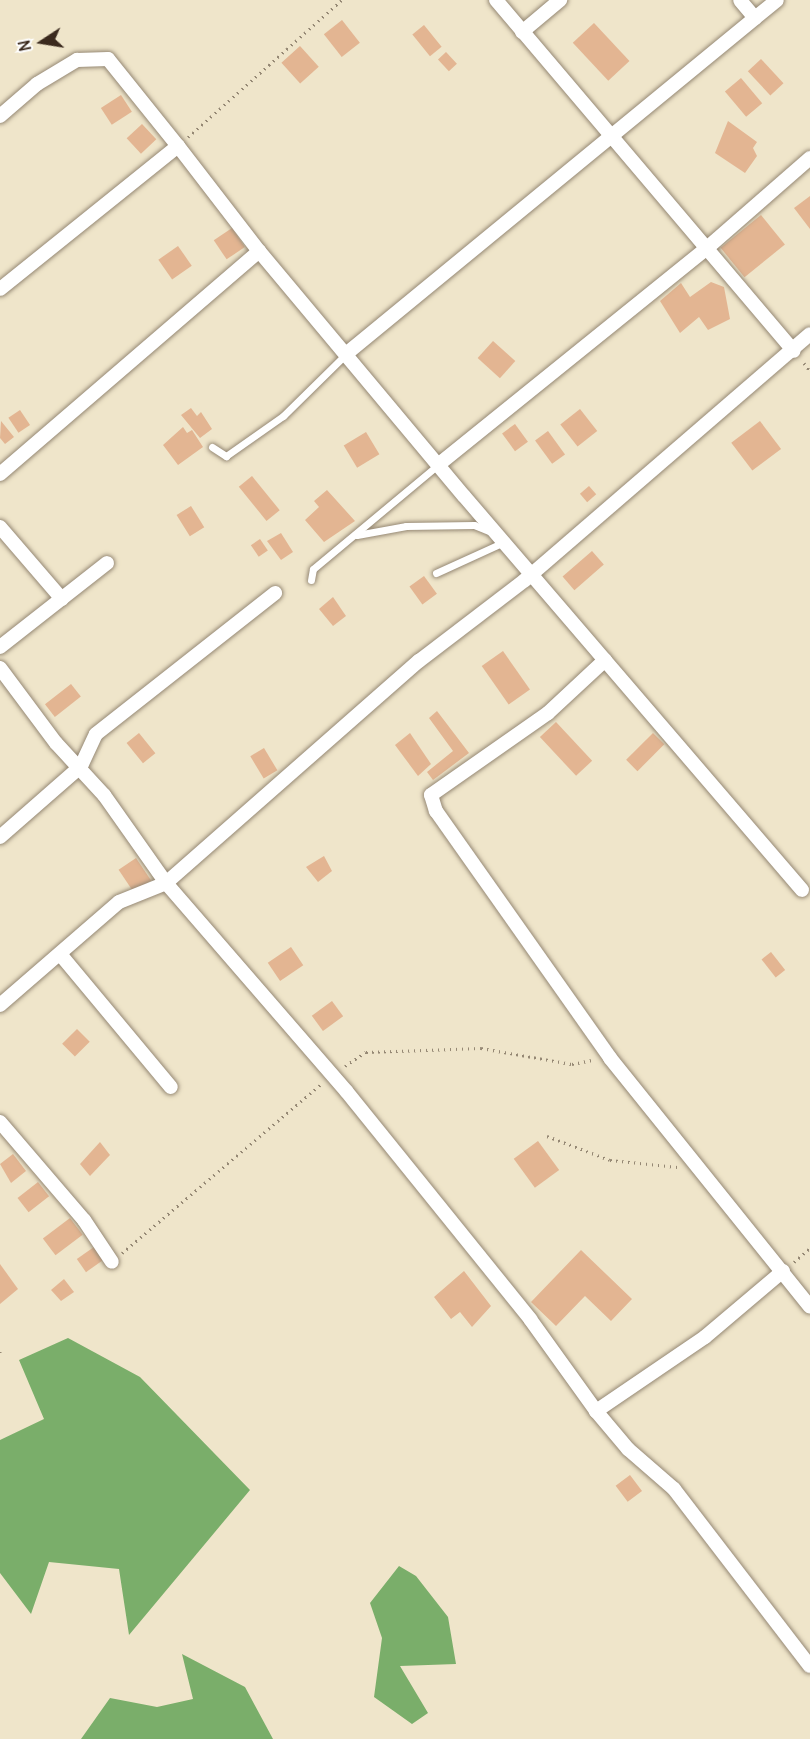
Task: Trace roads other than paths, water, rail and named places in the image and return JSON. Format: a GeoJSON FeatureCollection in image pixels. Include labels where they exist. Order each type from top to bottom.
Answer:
{"type":"FeatureCollection","features":[{"type":"Feature","properties":{"kind":"street"},"geometry":{"type":"LineString","coordinates":[[496,0],[794,351]]}},
{"type":"Feature","properties":{"kind":"street"},"geometry":{"type":"LineString","coordinates":[[522,32],[560,0]]}},
{"type":"Feature","properties":{"kind":"street"},"geometry":{"type":"LineString","coordinates":[[740,0],[755,18]]}},
{"type":"Feature","properties":{"kind":"street"},"geometry":{"type":"LineString","coordinates":[[346,354],[613,139],[777,0]]}},
{"type":"Feature","properties":{"kind":"street"},"geometry":{"type":"LineString","coordinates":[[0,116],[37,84],[77,60],[108,59],[259,251],[500,538],[802,890]]}},
{"type":"Feature","properties":{"kind":"street"},"geometry":{"type":"LineString","coordinates":[[0,289],[178,146]]}},
{"type":"Feature","properties":{"kind":"street"},"geometry":{"type":"LineString","coordinates":[[438,465],[706,248],[810,158]]}},
{"type":"Feature","properties":{"kind":"street"},"geometry":{"type":"LineString","coordinates":[[0,474],[259,251]]}},
{"type":"Feature","properties":{"kind":"street"},"geometry":{"type":"LineString","coordinates":[[0,1005],[119,902],[166,883],[419,661],[531,574],[794,351],[810,334]]}},
{"type":"Feature","properties":{"kind":"street"},"geometry":{"type":"LineString","coordinates":[[0,527],[62,599]]}},
{"type":"Feature","properties":{"kind":"street"},"geometry":{"type":"LineString","coordinates":[[0,647],[107,563]]}},
{"type":"Feature","properties":{"kind":"street"},"geometry":{"type":"LineString","coordinates":[[0,837],[81,766],[96,734],[275,593]]}},
{"type":"Feature","properties":{"kind":"street"},"geometry":{"type":"LineString","coordinates":[[605,660],[548,713],[431,795],[436,811],[493,897],[610,1058],[810,1307]]}},
{"type":"Feature","properties":{"kind":"street"},"geometry":{"type":"LineString","coordinates":[[0,668],[56,743],[81,766],[166,883],[347,1092],[530,1319],[596,1411],[628,1449],[674,1489],[810,1666]]}},
{"type":"Feature","properties":{"kind":"street"},"geometry":{"type":"LineString","coordinates":[[60,954],[171,1087]]}},
{"type":"Feature","properties":{"kind":"street"},"geometry":{"type":"LineString","coordinates":[[0,1122],[84,1220],[112,1262]]}},
{"type":"Feature","properties":{"kind":"street"},"geometry":{"type":"LineString","coordinates":[[596,1411],[705,1337],[783,1271]]}},
{"type":"Feature","properties":{"kind":"lane"},"geometry":{"type":"LineString","coordinates":[[212,447],[226,456],[291,409],[346,354]]}},
{"type":"Feature","properties":{"kind":"lane"},"geometry":{"type":"LineString","coordinates":[[311,580],[313,569],[357,535],[438,465]]}},
{"type":"Feature","properties":{"kind":"lane"},"geometry":{"type":"LineString","coordinates":[[357,535],[406,526],[474,525],[500,538]]}},
{"type":"Feature","properties":{"kind":"lane"},"geometry":{"type":"LineString","coordinates":[[436,573],[500,538]]}}]}
